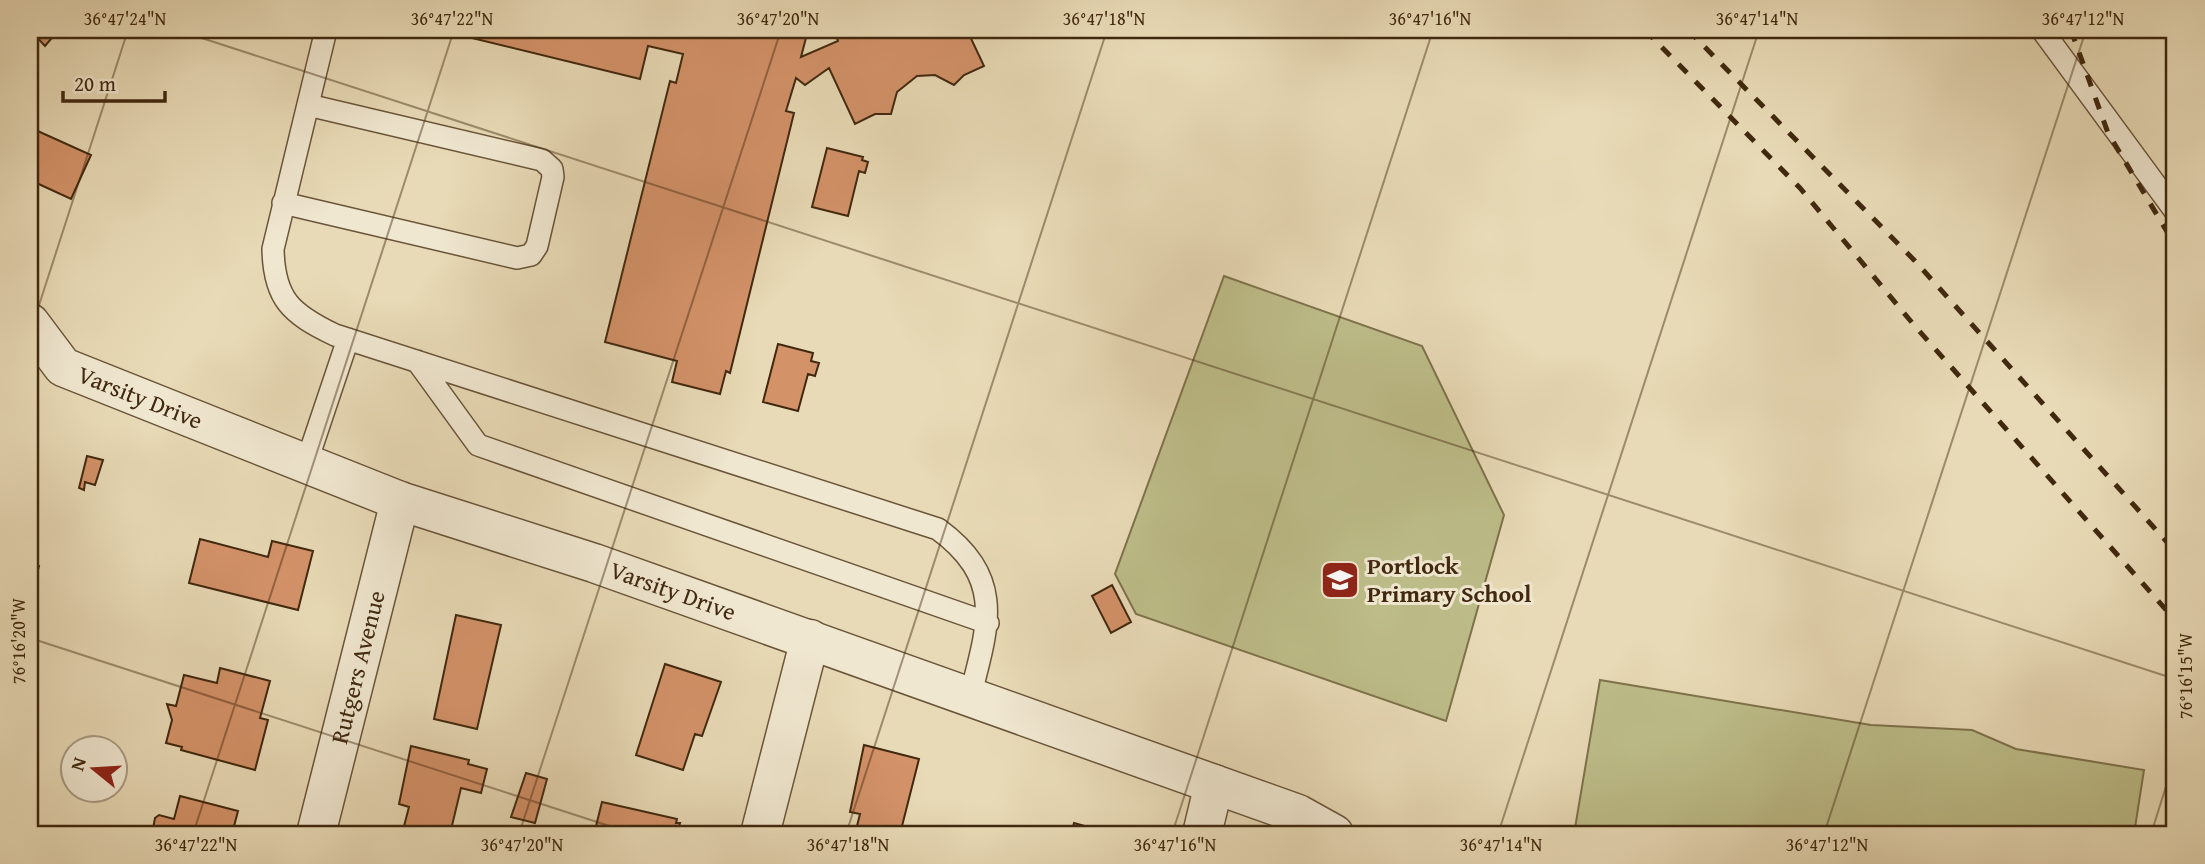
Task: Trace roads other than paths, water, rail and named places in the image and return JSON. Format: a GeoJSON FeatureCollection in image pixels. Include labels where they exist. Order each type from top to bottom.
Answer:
{"type":"FeatureCollection","features":[{"type":"Feature","properties":{"kind":"street","name":"Varsity Drive"},"geometry":{"type":"LineString","coordinates":[[30,323],[63,367],[400,501],[594,563],[810,639],[1298,814],[1334,834]]}},
{"type":"Feature","properties":{"kind":"street","name":"Rutgers Avenue"},"geometry":{"type":"LineString","coordinates":[[316,834],[400,501]]}},
{"type":"Feature","properties":{"kind":"street"},"geometry":{"type":"LineString","coordinates":[[760,834],[810,639]]}},
{"type":"Feature","properties":{"kind":"street"},"geometry":{"type":"LineString","coordinates":[[1202,834],[1214,784]]}},
{"type":"Feature","properties":{"kind":"lane"},"geometry":{"type":"LineString","coordinates":[[326,30],[272,249],[274,279],[286,300],[306,321],[348,339],[938,529],[957,543],[978,573],[986,600],[988,623],[970,697]]}},
{"type":"Feature","properties":{"kind":"lane"},"geometry":{"type":"LineString","coordinates":[[2042,30],[2175,211]]}},
{"type":"Feature","properties":{"kind":"lane"},"geometry":{"type":"LineString","coordinates":[[283,203],[517,258],[531,255],[537,246],[553,177],[552,169],[542,160],[308,104]]}},
{"type":"Feature","properties":{"kind":"lane"},"geometry":{"type":"LineString","coordinates":[[306,464],[348,339]]}},
{"type":"Feature","properties":{"kind":"lane"},"geometry":{"type":"LineString","coordinates":[[417,361],[478,445],[988,623]]}},
{"type":"Feature","properties":{"kind":"railway"},"geometry":{"type":"LineString","coordinates":[[1645,30],[1800,188],[1914,325],[2175,620]]}},
{"type":"Feature","properties":{"kind":"railway"},"geometry":{"type":"LineString","coordinates":[[1688,30],[1915,261],[2175,551]]}},
{"type":"Feature","properties":{"kind":"railway"},"geometry":{"type":"LineString","coordinates":[[2071,30],[2108,133],[2175,245]]}},
{"type":"Feature","properties":{"kind":"place","name":"Portlock Primary School"},"geometry":{"type":"Point","coordinates":[1340,580]}}]}
